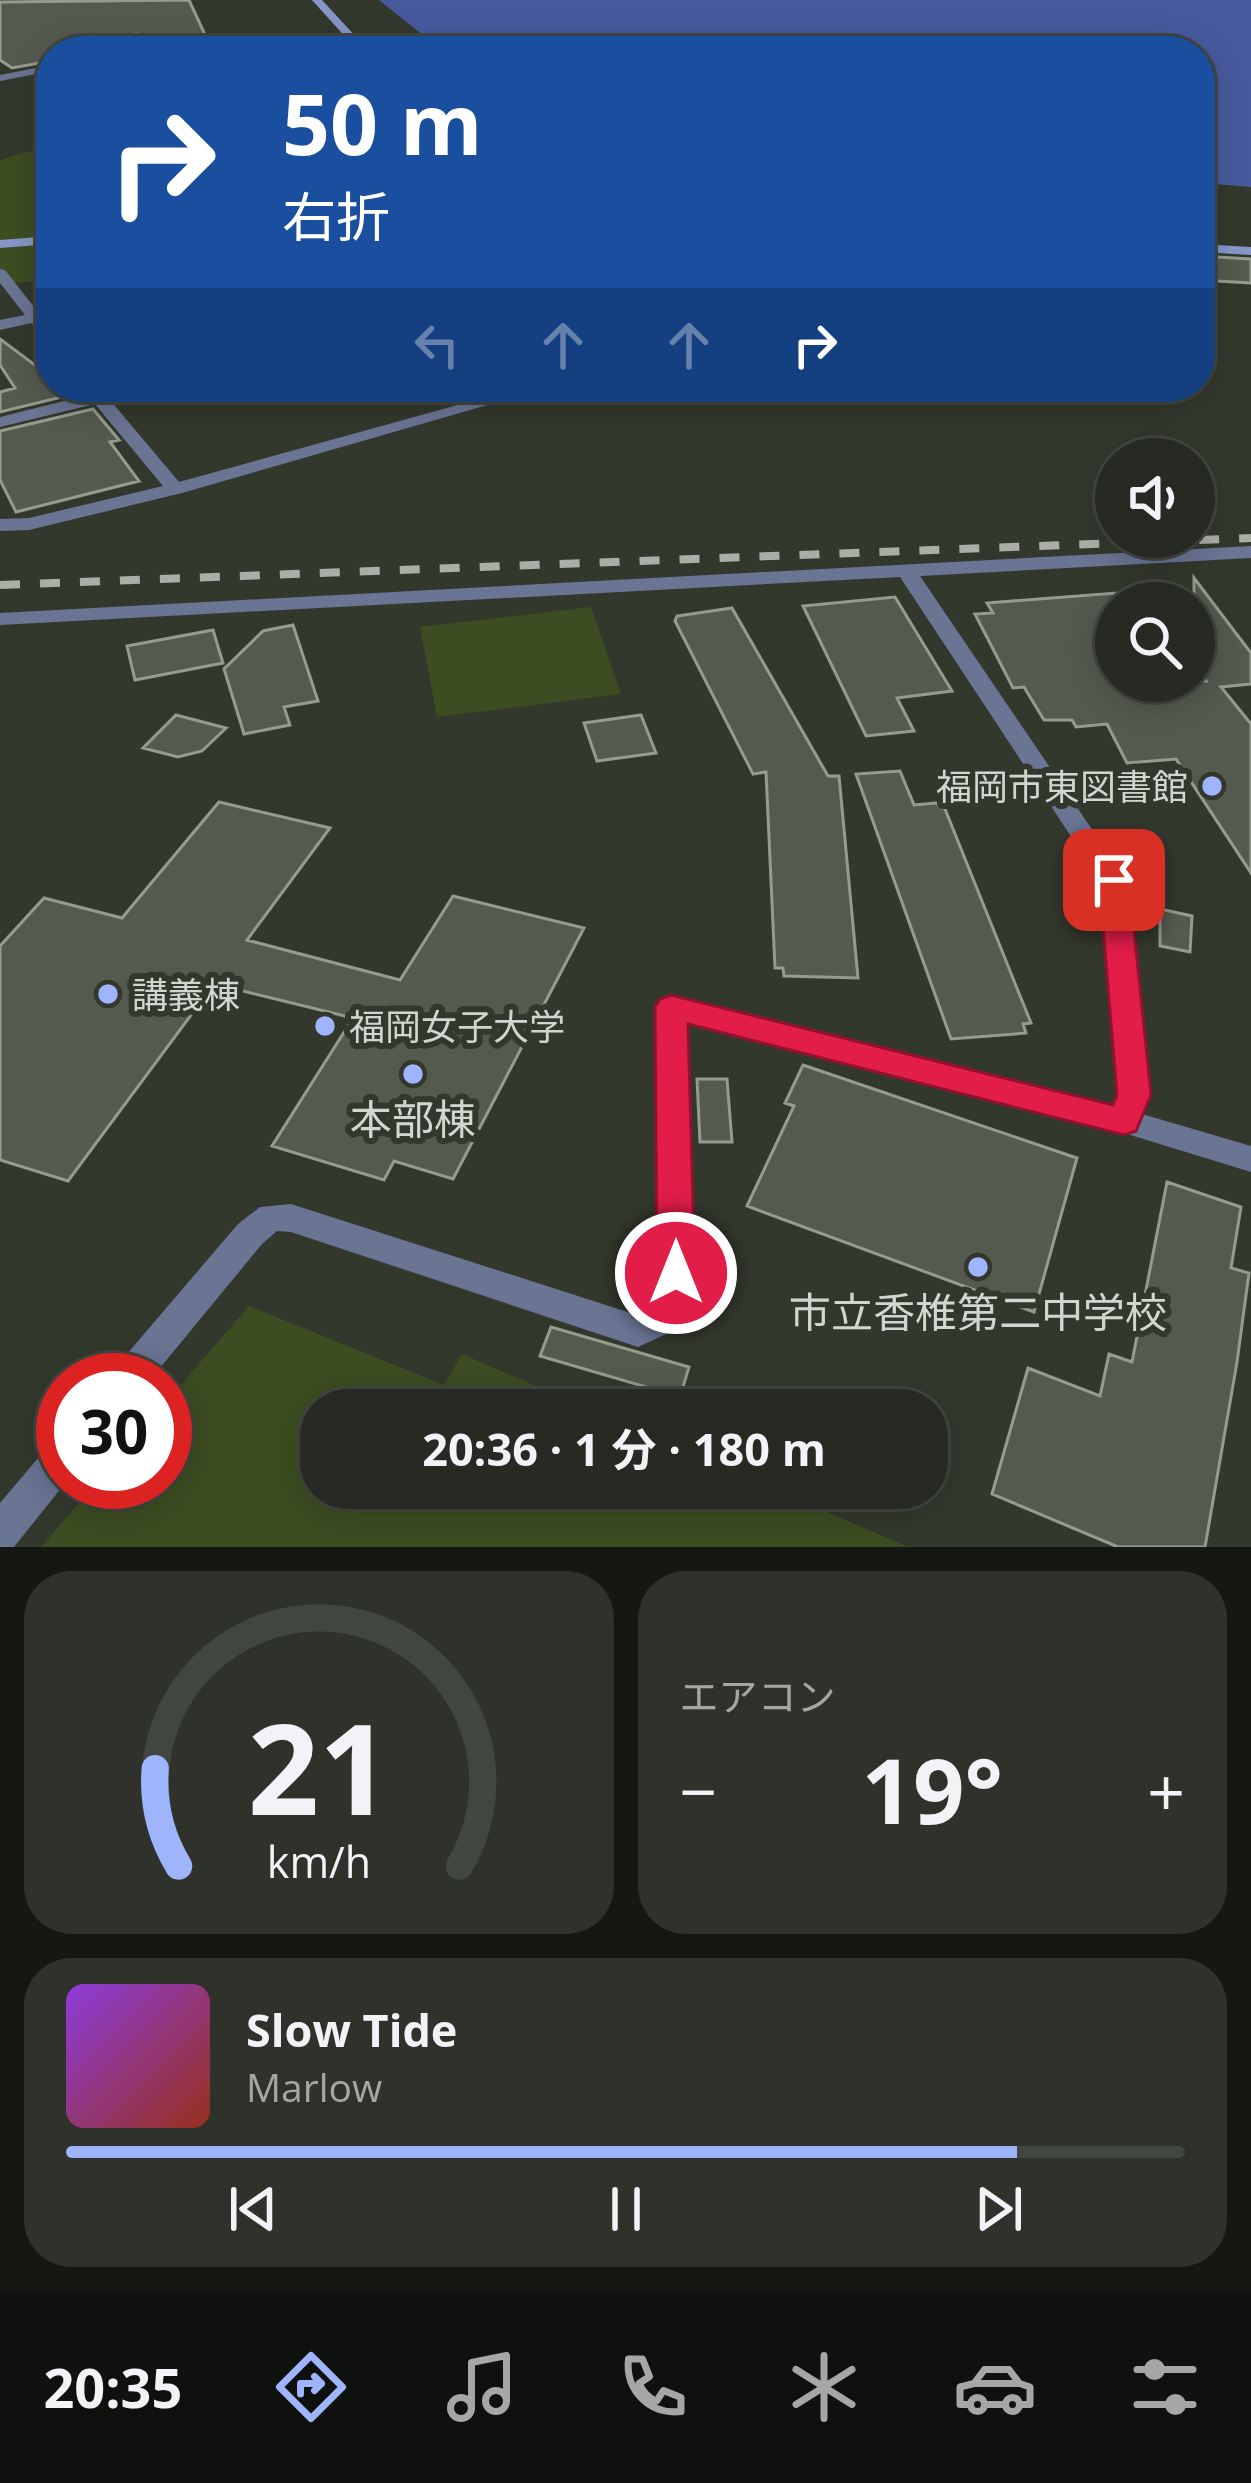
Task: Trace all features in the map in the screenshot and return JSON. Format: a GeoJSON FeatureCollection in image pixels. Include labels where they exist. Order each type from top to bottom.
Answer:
{"type":"FeatureCollection","features":[{"type":"Feature","properties":{"kind":"street"},"geometry":{"type":"LineString","coordinates":[[317,0],[348,36]]}},
{"type":"Feature","properties":{"kind":"street"},"geometry":{"type":"LineString","coordinates":[[0,78],[36,71]]}},
{"type":"Feature","properties":{"kind":"street"},"geometry":{"type":"LineString","coordinates":[[0,244],[36,241]]}},
{"type":"Feature","properties":{"kind":"street"},"geometry":{"type":"LineString","coordinates":[[1215,249],[1251,251]]}},
{"type":"Feature","properties":{"kind":"street"},"geometry":{"type":"LineString","coordinates":[[0,273],[36,310]]}},
{"type":"Feature","properties":{"kind":"street"},"geometry":{"type":"LineString","coordinates":[[0,325],[36,317]]}},
{"type":"Feature","properties":{"kind":"street"},"geometry":{"type":"LineString","coordinates":[[0,422],[63,402]]}},
{"type":"Feature","properties":{"kind":"street"},"geometry":{"type":"LineString","coordinates":[[102,402],[175,489]]}},
{"type":"Feature","properties":{"kind":"street"},"geometry":{"type":"LineString","coordinates":[[0,525],[29,524],[175,489],[488,402]]}},
{"type":"Feature","properties":{"kind":"street"},"geometry":{"type":"LineString","coordinates":[[0,619],[320,606],[1251,552]]}},
{"type":"Feature","properties":{"kind":"street"},"geometry":{"type":"LineString","coordinates":[[906,570],[1114,880],[1134,1095],[1124,1121]]}},
{"type":"Feature","properties":{"kind":"street"},"geometry":{"type":"LineString","coordinates":[[151,1353],[250,1234],[271,1217],[291,1218],[501,1283],[638,1331],[676,1313],[671,1007],[1124,1121],[1251,1159]]}},
{"type":"Feature","properties":{"kind":"street"},"geometry":{"type":"LineString","coordinates":[[0,1533],[36,1490]]}},
{"type":"Feature","properties":{"kind":"green space"},"geometry":{"type":"Polygon","coordinates":[[[36,149],[36,281],[0,284],[0,160],[36,149]]]}},
{"type":"Feature","properties":{"kind":"green space"},"geometry":{"type":"Polygon","coordinates":[[[591,607],[621,694],[437,717],[420,627],[591,607]]]}},
{"type":"Feature","properties":{"kind":"green space"},"geometry":{"type":"Polygon","coordinates":[[[249,1306],[444,1385],[462,1354],[543,1389],[300,1389],[300,1509],[820,1509],[908,1547],[41,1547],[74,1509],[192,1509],[192,1372],[249,1306]]]}},
{"type":"Feature","properties":{"kind":"water"},"geometry":{"type":"Polygon","coordinates":[[[379,0],[1251,0],[1251,187],[1215,184],[1215,36],[424,36],[379,0]]]}},
{"type":"Feature","properties":{"kind":"building"},"geometry":{"type":"Polygon","coordinates":[[[189,0],[206,36],[36,36],[36,64],[12,68],[0,60],[0,2],[189,0]]]}},
{"type":"Feature","properties":{"kind":"building"},"geometry":{"type":"Polygon","coordinates":[[[1215,257],[1251,259],[1251,283],[1215,281],[1215,257]]]}},
{"type":"Feature","properties":{"kind":"building"},"geometry":{"type":"Polygon","coordinates":[[[0,339],[36,366],[36,402],[41,402],[0,412],[0,392],[15,388],[0,365],[0,339]]]}},
{"type":"Feature","properties":{"kind":"building"},"geometry":{"type":"Polygon","coordinates":[[[93,409],[119,440],[110,442],[139,481],[16,512],[0,480],[0,431],[93,409]]]}},
{"type":"Feature","properties":{"kind":"building"},"geometry":{"type":"Polygon","coordinates":[[[1095,595],[1095,702],[1215,702],[1215,606],[1251,653],[1251,684],[1221,687],[1251,724],[1251,873],[1176,759],[1127,763],[1107,724],[1076,727],[1072,720],[1044,720],[1024,687],[1013,688],[975,614],[993,613],[987,603],[1095,595]]]}},
{"type":"Feature","properties":{"kind":"building"},"geometry":{"type":"Polygon","coordinates":[[[895,597],[952,691],[897,698],[914,731],[866,736],[803,606],[895,597]]]}},
{"type":"Feature","properties":{"kind":"building"},"geometry":{"type":"Polygon","coordinates":[[[732,608],[828,776],[839,776],[858,978],[784,976],[783,968],[775,968],[766,772],[753,774],[675,621],[677,616],[732,608]]]}},
{"type":"Feature","properties":{"kind":"building"},"geometry":{"type":"Polygon","coordinates":[[[293,625],[318,701],[284,707],[290,725],[244,734],[224,669],[263,631],[293,625]]]}},
{"type":"Feature","properties":{"kind":"building"},"geometry":{"type":"Polygon","coordinates":[[[213,630],[223,663],[135,680],[127,646],[213,630]]]}},
{"type":"Feature","properties":{"kind":"building"},"geometry":{"type":"Polygon","coordinates":[[[176,715],[226,728],[202,751],[178,757],[143,748],[176,715]]]}},
{"type":"Feature","properties":{"kind":"building"},"geometry":{"type":"Polygon","coordinates":[[[641,715],[656,753],[597,761],[584,723],[641,715]]]}},
{"type":"Feature","properties":{"kind":"building"},"geometry":{"type":"Polygon","coordinates":[[[900,771],[914,805],[936,803],[945,809],[1031,1023],[1023,1024],[1026,1033],[951,1039],[856,774],[900,771]]]}},
{"type":"Feature","properties":{"kind":"building"},"geometry":{"type":"Polygon","coordinates":[[[219,802],[330,828],[247,940],[400,980],[453,896],[584,928],[453,1179],[394,1161],[384,1180],[272,1146],[353,1018],[214,984],[68,1181],[0,1160],[0,946],[44,898],[122,918],[219,802]]]}},
{"type":"Feature","properties":{"kind":"building"},"geometry":{"type":"Polygon","coordinates":[[[1160,909],[1192,916],[1190,952],[1160,946],[1160,909]]]}},
{"type":"Feature","properties":{"kind":"building"},"geometry":{"type":"Polygon","coordinates":[[[803,1065],[1077,1158],[1034,1312],[747,1206],[794,1106],[785,1103],[803,1065]]]}},
{"type":"Feature","properties":{"kind":"building"},"geometry":{"type":"Polygon","coordinates":[[[697,1079],[727,1079],[732,1142],[700,1142],[697,1079]]]}},
{"type":"Feature","properties":{"kind":"building"},"geometry":{"type":"Polygon","coordinates":[[[1167,1182],[1241,1207],[1231,1268],[1249,1273],[1205,1547],[1118,1547],[992,1494],[1028,1368],[1100,1396],[1109,1354],[1132,1362],[1167,1182]]]}},
{"type":"Feature","properties":{"kind":"building"},"geometry":{"type":"Polygon","coordinates":[[[551,1327],[689,1367],[682,1389],[653,1389],[540,1356],[551,1327]]]}},
{"type":"Feature","properties":{"kind":"railway"},"geometry":{"type":"LineString","coordinates":[[0,585],[1251,538]]}},
{"type":"Feature","properties":{"kind":"place","name":"福岡市東図書館"},"geometry":{"type":"Point","coordinates":[1212,786]}},
{"type":"Feature","properties":{"kind":"place","name":"講義棟"},"geometry":{"type":"Point","coordinates":[108,994]}},
{"type":"Feature","properties":{"kind":"place","name":"福岡女子大学"},"geometry":{"type":"Point","coordinates":[325,1026]}},
{"type":"Feature","properties":{"kind":"place","name":"本部棟"},"geometry":{"type":"Point","coordinates":[413,1074]}},
{"type":"Feature","properties":{"kind":"place","name":"市立香椎第二中学校"},"geometry":{"type":"Point","coordinates":[978,1267]}},
{"type":"Feature","properties":{"kind":"route"},"geometry":{"type":"LineString","coordinates":[[676,1273],[671,1007],[1124,1121],[1134,1095],[1114,880]]}}]}
